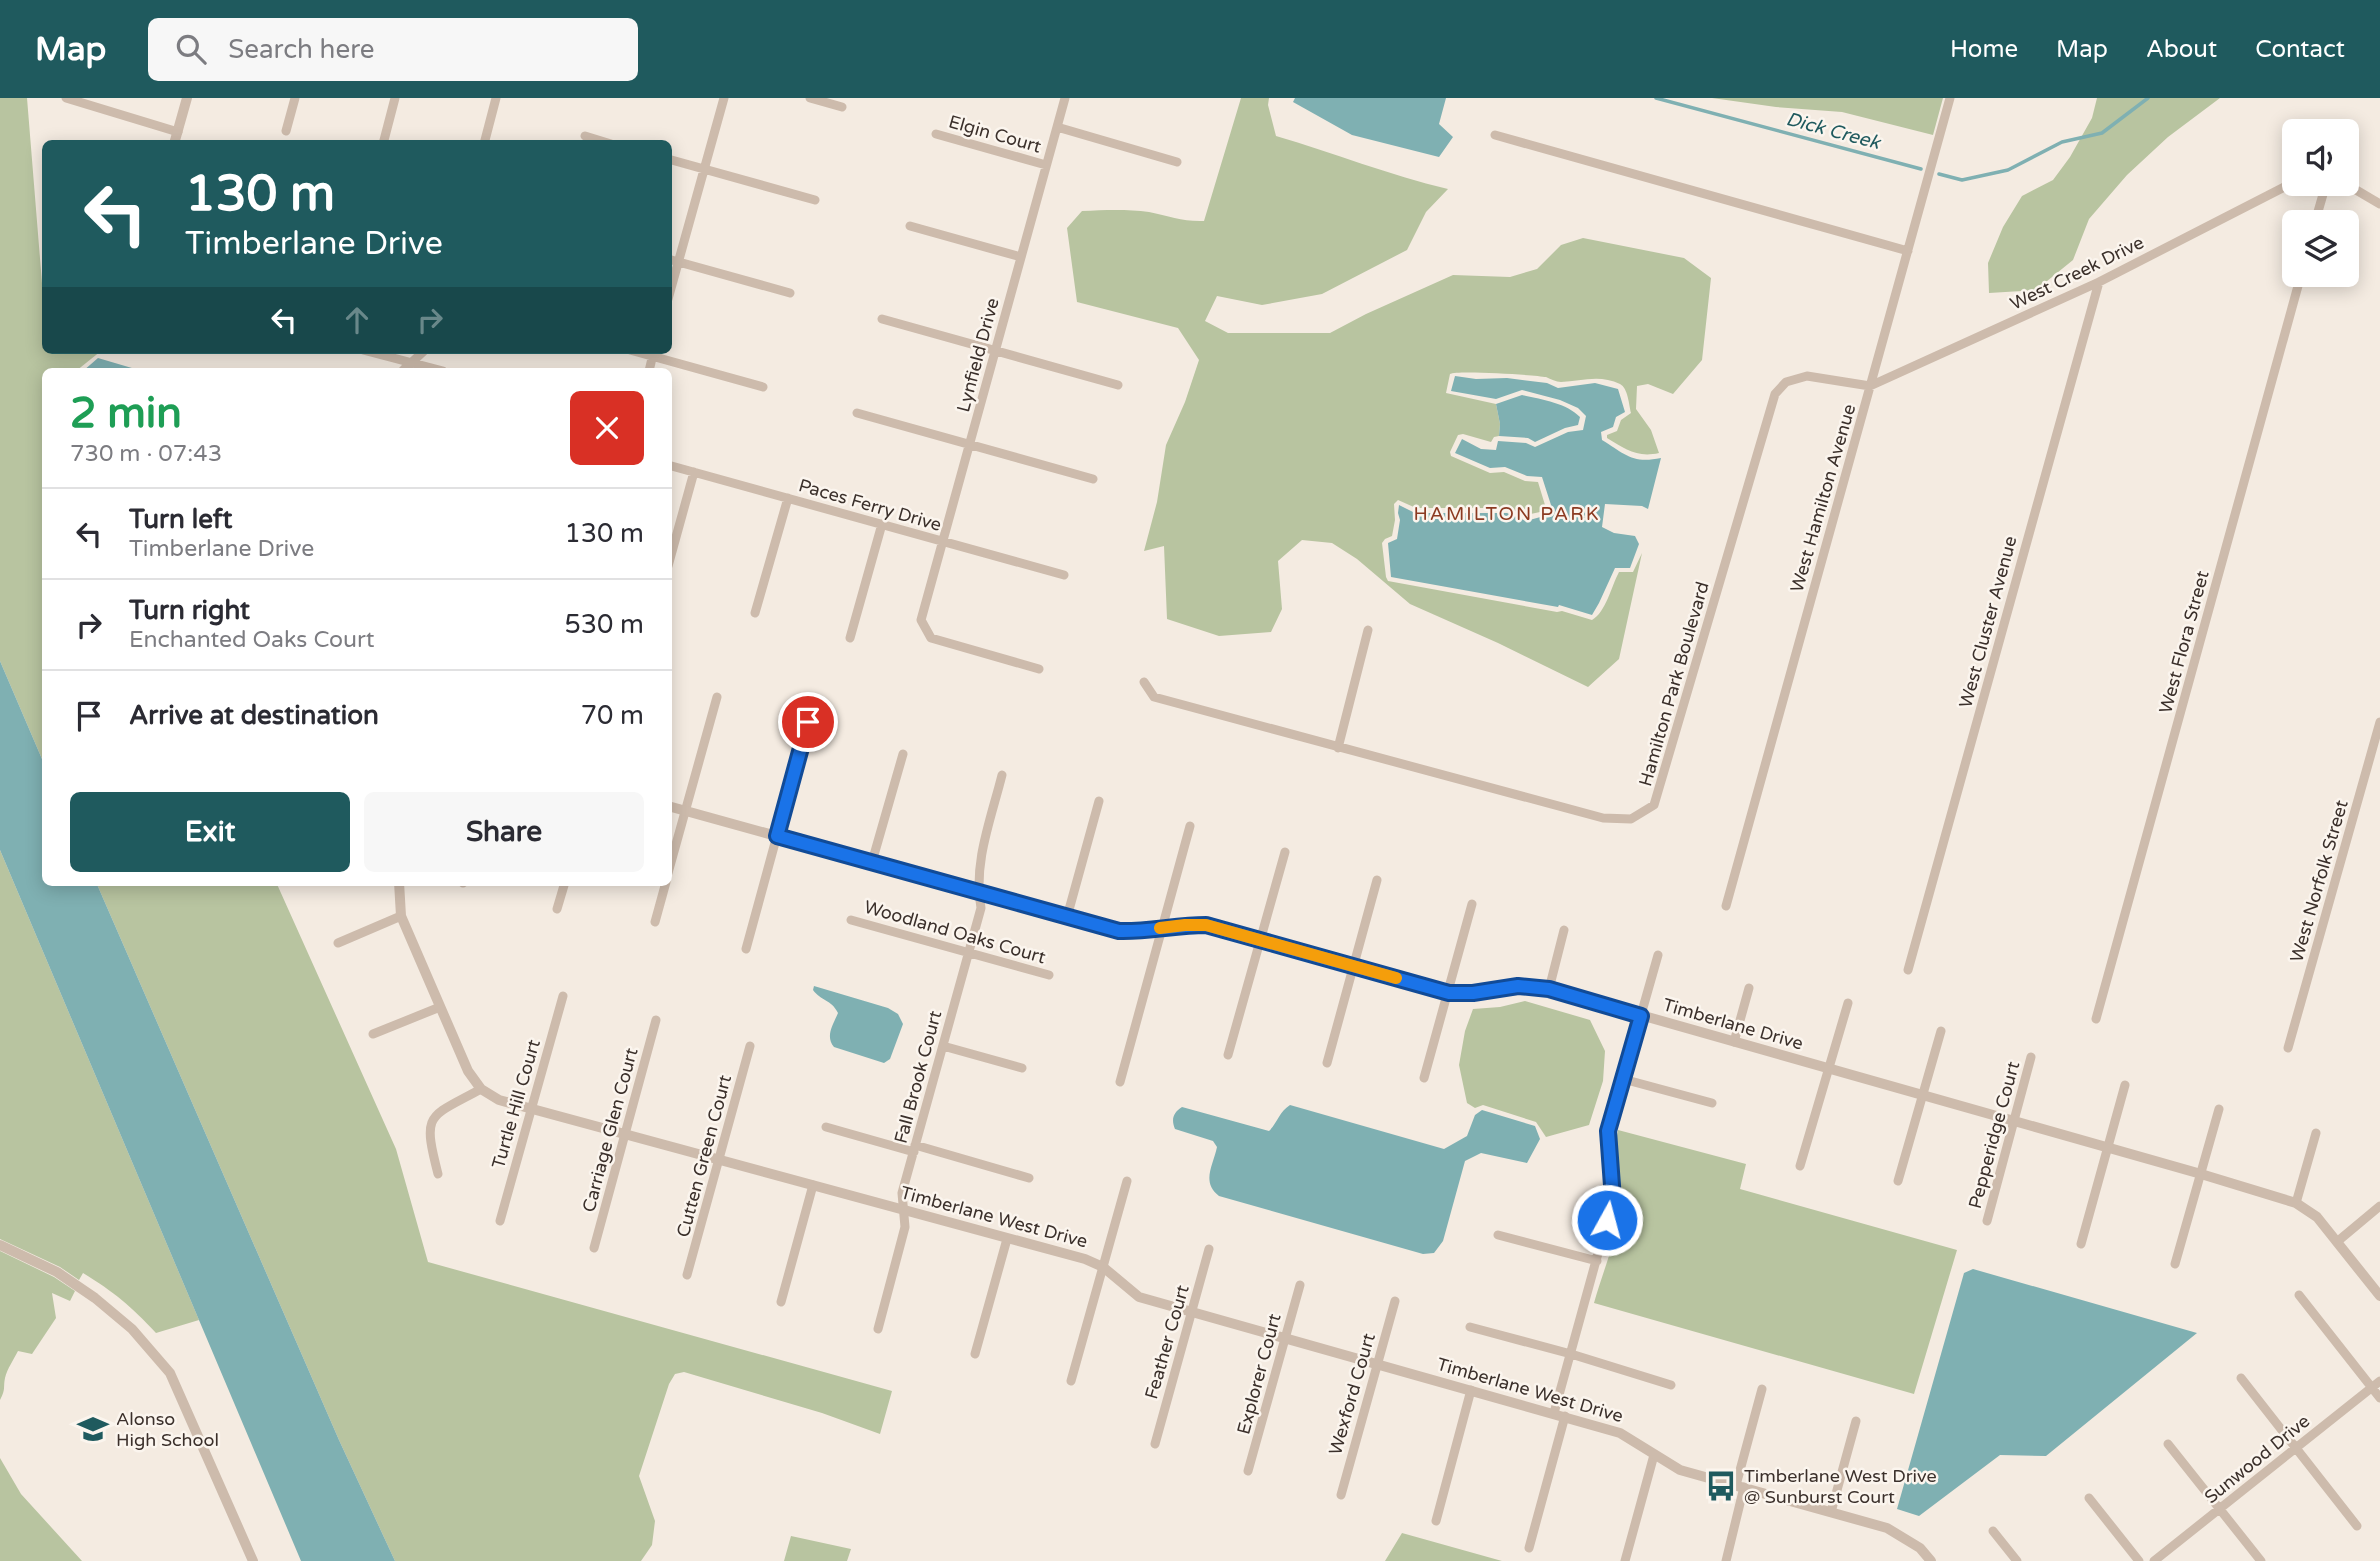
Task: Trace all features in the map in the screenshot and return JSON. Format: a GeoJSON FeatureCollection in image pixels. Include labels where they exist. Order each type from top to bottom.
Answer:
{"type":"FeatureCollection","features":[{"type":"Feature","properties":{"kind":"street"},"geometry":{"type":"LineString","coordinates":[[66,98],[176,138],[187,98]]}},
{"type":"Feature","properties":{"kind":"street"},"geometry":{"type":"LineString","coordinates":[[286,131],[295,98]]}},
{"type":"Feature","properties":{"kind":"street"},"geometry":{"type":"LineString","coordinates":[[384,140],[395,98]]}},
{"type":"Feature","properties":{"kind":"street"},"geometry":{"type":"LineString","coordinates":[[485,140],[496,98]]}},
{"type":"Feature","properties":{"kind":"street"},"geometry":{"type":"LineString","coordinates":[[672,286],[724,98]]}},
{"type":"Feature","properties":{"kind":"street"},"geometry":{"type":"LineString","coordinates":[[810,98],[842,107]]}},
{"type":"Feature","properties":{"kind":"street","name":"Lynfield Drive"},"geometry":{"type":"LineString","coordinates":[[1039,669],[931,638],[921,620],[1065,98]]}},
{"type":"Feature","properties":{"kind":"street","name":"West Hamilton Avenue"},"geometry":{"type":"LineString","coordinates":[[1726,906],[1950,98]]}},
{"type":"Feature","properties":{"kind":"street"},"geometry":{"type":"LineString","coordinates":[[1057,127],[1177,162]]}},
{"type":"Feature","properties":{"kind":"street","name":"Elgin Court"},"geometry":{"type":"LineString","coordinates":[[936,134],[1046,165]]}},
{"type":"Feature","properties":{"kind":"street"},"geometry":{"type":"LineString","coordinates":[[1495,135],[1908,251]]}},
{"type":"Feature","properties":{"kind":"street"},"geometry":{"type":"LineString","coordinates":[[585,136],[598,140]]}},
{"type":"Feature","properties":{"kind":"street"},"geometry":{"type":"LineString","coordinates":[[672,160],[816,201]]}},
{"type":"Feature","properties":{"kind":"street","name":"West Creek Drive"},"geometry":{"type":"LineString","coordinates":[[1870,386],[2099,282],[2282,187]]}},
{"type":"Feature","properties":{"kind":"street"},"geometry":{"type":"LineString","coordinates":[[2359,192],[2380,204]]}},
{"type":"Feature","properties":{"kind":"street"},"geometry":{"type":"LineString","coordinates":[[910,226],[1021,257]]}},
{"type":"Feature","properties":{"kind":"street"},"geometry":{"type":"LineString","coordinates":[[672,260],[790,293]]}},
{"type":"Feature","properties":{"kind":"street","name":"West Cluster Avenue"},"geometry":{"type":"LineString","coordinates":[[1908,970],[2099,282]]}},
{"type":"Feature","properties":{"kind":"street","name":"West Flora Street"},"geometry":{"type":"LineString","coordinates":[[2096,1018],[2298,287]]}},
{"type":"Feature","properties":{"kind":"street"},"geometry":{"type":"LineString","coordinates":[[882,319],[1118,385]]}},
{"type":"Feature","properties":{"kind":"street"},"geometry":{"type":"LineString","coordinates":[[373,354],[407,367],[424,354]]}},
{"type":"Feature","properties":{"kind":"street"},"geometry":{"type":"LineString","coordinates":[[656,354],[763,387]]}},
{"type":"Feature","properties":{"kind":"street","name":"Hamilton Park Boulevard"},"geometry":{"type":"LineString","coordinates":[[1144,682],[1154,697],[1603,818],[1631,819],[1654,805],[1775,394],[1786,382],[1807,376],[1870,386]]}},
{"type":"Feature","properties":{"kind":"street"},"geometry":{"type":"LineString","coordinates":[[857,413],[1093,479]]}},
{"type":"Feature","properties":{"kind":"street","name":"Paces Ferry Drive"},"geometry":{"type":"LineString","coordinates":[[672,466],[1064,575]]}},
{"type":"Feature","properties":{"kind":"street"},"geometry":{"type":"LineString","coordinates":[[672,552],[694,472]]}},
{"type":"Feature","properties":{"kind":"street"},"geometry":{"type":"LineString","coordinates":[[755,613],[788,498]]}},
{"type":"Feature","properties":{"kind":"street"},"geometry":{"type":"LineString","coordinates":[[850,638],[882,524]]}},
{"type":"Feature","properties":{"kind":"street"},"geometry":{"type":"LineString","coordinates":[[1338,748],[1368,630]]}},
{"type":"Feature","properties":{"kind":"street"},"geometry":{"type":"LineString","coordinates":[[672,859],[717,697]]}},
{"type":"Feature","properties":{"kind":"street"},"geometry":{"type":"LineString","coordinates":[[746,949],[808,722]]}},
{"type":"Feature","properties":{"kind":"street","name":"West Norfolk Street"},"geometry":{"type":"LineString","coordinates":[[2288,1048],[2380,722]]}},
{"type":"Feature","properties":{"kind":"street"},"geometry":{"type":"LineString","coordinates":[[872,862],[903,754]]}},
{"type":"Feature","properties":{"kind":"street","name":"Fall Brook Court"},"geometry":{"type":"LineString","coordinates":[[878,1329],[905,1227],[902,1193],[981,908],[978,866],[1002,775]]}},
{"type":"Feature","properties":{"kind":"street"},"geometry":{"type":"LineString","coordinates":[[1067,917],[1099,800]]}},
{"type":"Feature","properties":{"kind":"street","name":"Timberlane Drive"},"geometry":{"type":"LineString","coordinates":[[672,807],[1119,931],[1141,932],[1206,925],[1449,993],[1473,993],[1518,986],[1549,989],[2201,1174],[2296,1203],[2317,1217],[2380,1296]]}},
{"type":"Feature","properties":{"kind":"street"},"geometry":{"type":"LineString","coordinates":[[1120,1082],[1190,826]]}},
{"type":"Feature","properties":{"kind":"street"},"geometry":{"type":"LineString","coordinates":[[1228,1055],[1285,852]]}},
{"type":"Feature","properties":{"kind":"street"},"geometry":{"type":"LineString","coordinates":[[1327,1063],[1377,880]]}},
{"type":"Feature","properties":{"kind":"street"},"geometry":{"type":"LineString","coordinates":[[399,886],[401,916],[468,1071],[481,1088],[440,1111],[430,1122],[429,1139],[438,1174]]}},
{"type":"Feature","properties":{"kind":"street"},"geometry":{"type":"LineString","coordinates":[[557,909],[564,886]]}},
{"type":"Feature","properties":{"kind":"street"},"geometry":{"type":"LineString","coordinates":[[654,922],[665,886]]}},
{"type":"Feature","properties":{"kind":"street"},"geometry":{"type":"LineString","coordinates":[[1424,1079],[1472,904]]}},
{"type":"Feature","properties":{"kind":"street"},"geometry":{"type":"LineString","coordinates":[[338,943],[401,916]]}},
{"type":"Feature","properties":{"kind":"street","name":"Woodland Oaks Court"},"geometry":{"type":"LineString","coordinates":[[851,920],[1049,975]]}},
{"type":"Feature","properties":{"kind":"street"},"geometry":{"type":"LineString","coordinates":[[1549,989],[1564,930]]}},
{"type":"Feature","properties":{"kind":"street"},"geometry":{"type":"LineString","coordinates":[[1529,1548],[1560,1415],[1571,1354],[1613,1199],[1608,1131],[1658,955]]}},
{"type":"Feature","properties":{"kind":"street"},"geometry":{"type":"LineString","coordinates":[[1734,1042],[1749,988]]}},
{"type":"Feature","properties":{"kind":"street","name":"Turtle Hill Court"},"geometry":{"type":"LineString","coordinates":[[500,1221],[563,996]]}},
{"type":"Feature","properties":{"kind":"street"},"geometry":{"type":"LineString","coordinates":[[1800,1166],[1848,1003]]}},
{"type":"Feature","properties":{"kind":"street"},"geometry":{"type":"LineString","coordinates":[[373,1034],[440,1007]]}},
{"type":"Feature","properties":{"kind":"street","name":"Carriage Glen Court"},"geometry":{"type":"LineString","coordinates":[[594,1248],[656,1020]]}},
{"type":"Feature","properties":{"kind":"street"},"geometry":{"type":"LineString","coordinates":[[1898,1181],[1941,1031]]}},
{"type":"Feature","properties":{"kind":"street","name":"Cutten Green Court"},"geometry":{"type":"LineString","coordinates":[[687,1275],[750,1046]]}},
{"type":"Feature","properties":{"kind":"street"},"geometry":{"type":"LineString","coordinates":[[943,1046],[1022,1068]]}},
{"type":"Feature","properties":{"kind":"street","name":"Pepperidge Court"},"geometry":{"type":"LineString","coordinates":[[1987,1221],[2031,1057]]}},
{"type":"Feature","properties":{"kind":"street"},"geometry":{"type":"LineString","coordinates":[[1623,1079],[1712,1103]]}},
{"type":"Feature","properties":{"kind":"street"},"geometry":{"type":"LineString","coordinates":[[2081,1244],[2125,1085]]}},
{"type":"Feature","properties":{"kind":"street","name":"Timberlane West Drive"},"geometry":{"type":"LineString","coordinates":[[481,1088],[499,1100],[1085,1259],[1103,1268],[1139,1297],[1620,1433],[1680,1470],[1887,1528],[1920,1548],[1931,1561]]}},
{"type":"Feature","properties":{"kind":"street"},"geometry":{"type":"LineString","coordinates":[[2175,1264],[2219,1109]]}},
{"type":"Feature","properties":{"kind":"street"},"geometry":{"type":"LineString","coordinates":[[826,1126],[1029,1178]]}},
{"type":"Feature","properties":{"kind":"street"},"geometry":{"type":"LineString","coordinates":[[2296,1203],[2316,1133]]}},
{"type":"Feature","properties":{"kind":"street"},"geometry":{"type":"LineString","coordinates":[[1071,1381],[1127,1181]]}},
{"type":"Feature","properties":{"kind":"street"},"geometry":{"type":"LineString","coordinates":[[781,1302],[813,1185]]}},
{"type":"Feature","properties":{"kind":"street"},"geometry":{"type":"LineString","coordinates":[[2338,1241],[2380,1206]]}},
{"type":"Feature","properties":{"kind":"street"},"geometry":{"type":"LineString","coordinates":[[1497,1235],[1597,1261]]}},
{"type":"Feature","properties":{"kind":"street"},"geometry":{"type":"LineString","coordinates":[[975,1354],[1007,1239]]}},
{"type":"Feature","properties":{"kind":"street"},"geometry":{"type":"LineString","coordinates":[[0,1245],[57,1272],[95,1298],[132,1329],[170,1373],[253,1561]]}},
{"type":"Feature","properties":{"kind":"street","name":"Feather Court"},"geometry":{"type":"LineString","coordinates":[[1155,1444],[1209,1249]]}},
{"type":"Feature","properties":{"kind":"street","name":"Explorer Court"},"geometry":{"type":"LineString","coordinates":[[1248,1471],[1300,1284]]}},
{"type":"Feature","properties":{"kind":"street"},"geometry":{"type":"LineString","coordinates":[[2299,1295],[2376,1385],[2380,1398]]}},
{"type":"Feature","properties":{"kind":"street","name":"Wexford Court"},"geometry":{"type":"LineString","coordinates":[[1340,1495],[1395,1301]]}},
{"type":"Feature","properties":{"kind":"street"},"geometry":{"type":"LineString","coordinates":[[1470,1327],[1671,1385]]}},
{"type":"Feature","properties":{"kind":"street"},"geometry":{"type":"LineString","coordinates":[[2241,1378],[2357,1527]]}},
{"type":"Feature","properties":{"kind":"street","name":"Sunwood Drive"},"geometry":{"type":"LineString","coordinates":[[2154,1561],[2376,1385]]}},
{"type":"Feature","properties":{"kind":"street"},"geometry":{"type":"LineString","coordinates":[[1726,1561],[1762,1389]]}},
{"type":"Feature","properties":{"kind":"street"},"geometry":{"type":"LineString","coordinates":[[1436,1521],[1471,1390]]}},
{"type":"Feature","properties":{"kind":"street"},"geometry":{"type":"LineString","coordinates":[[1831,1512],[1856,1421]]}},
{"type":"Feature","properties":{"kind":"street"},"geometry":{"type":"LineString","coordinates":[[2168,1444],[2262,1561]]}},
{"type":"Feature","properties":{"kind":"street"},"geometry":{"type":"LineString","coordinates":[[1625,1561],[1654,1455]]}},
{"type":"Feature","properties":{"kind":"street"},"geometry":{"type":"LineString","coordinates":[[2089,1498],[2139,1561]]}},
{"type":"Feature","properties":{"kind":"street"},"geometry":{"type":"LineString","coordinates":[[1993,1531],[2017,1561]]}},
{"type":"Feature","properties":{"kind":"green space"},"geometry":{"type":"Polygon","coordinates":[[[0,98],[27,98],[42,283],[42,354],[97,354],[80,368],[42,368],[42,759],[0,661],[0,98]]]}},
{"type":"Feature","properties":{"kind":"green space"},"geometry":{"type":"Polygon","coordinates":[[[1241,98],[1269,98],[1268,105],[1276,136],[1448,189],[1426,212],[1407,250],[1322,294],[1262,305],[1217,296],[1205,321],[1228,333],[1330,333],[1453,275],[1510,277],[1537,269],[1561,245],[1583,238],[1684,258],[1711,278],[1702,360],[1673,394],[1648,384],[1637,386],[1636,409],[1651,430],[1659,453],[1638,453],[1607,438],[1607,435],[1617,431],[1621,420],[1631,413],[1625,389],[1613,381],[1598,379],[1561,382],[1527,375],[1450,374],[1446,393],[1496,404],[1500,424],[1499,436],[1494,437],[1491,442],[1458,435],[1450,452],[1451,456],[1490,473],[1504,472],[1525,481],[1538,482],[1545,505],[1540,512],[1526,515],[1507,508],[1416,508],[1398,500],[1394,504],[1392,536],[1382,543],[1388,581],[1562,611],[1592,620],[1605,605],[1619,572],[1633,572],[1642,553],[1619,659],[1588,687],[1410,604],[1357,559],[1332,543],[1302,540],[1278,561],[1282,609],[1271,632],[1219,636],[1167,619],[1164,546],[1144,551],[1157,502],[1166,445],[1185,402],[1199,360],[1178,328],[1077,302],[1067,228],[1082,211],[1141,211],[1183,220],[1204,221],[1241,98]]]}},
{"type":"Feature","properties":{"kind":"green space"},"geometry":{"type":"Polygon","coordinates":[[[1712,98],[1943,98],[1933,135],[1842,112],[1712,98]]]}},
{"type":"Feature","properties":{"kind":"green space"},"geometry":{"type":"Polygon","coordinates":[[[2097,98],[2220,98],[2168,137],[2127,175],[2089,219],[2073,260],[2036,290],[1989,293],[1988,263],[2003,227],[2022,196],[2053,180],[2070,157],[2092,118],[2097,98]]]}},
{"type":"Feature","properties":{"kind":"green space"},"geometry":{"type":"Polygon","coordinates":[[[0,850],[199,1320],[156,1333],[122,1300],[83,1273],[79,1280],[60,1267],[0,1239],[0,850]]]}},
{"type":"Feature","properties":{"kind":"green space"},"geometry":{"type":"Polygon","coordinates":[[[98,886],[278,886],[396,1149],[428,1262],[892,1391],[880,1434],[822,1413],[684,1372],[675,1374],[669,1384],[639,1476],[655,1521],[652,1545],[641,1561],[395,1561],[339,1440],[98,886]]]}},
{"type":"Feature","properties":{"kind":"green space"},"geometry":{"type":"Polygon","coordinates":[[[1525,1001],[1590,1020],[1605,1051],[1603,1081],[1589,1125],[1546,1137],[1536,1122],[1483,1105],[1475,1108],[1467,1103],[1459,1065],[1465,1031],[1473,1009],[1500,1007],[1525,1001]]]}},
{"type":"Feature","properties":{"kind":"green space"},"geometry":{"type":"Polygon","coordinates":[[[1618,1130],[1746,1164],[1740,1189],[1957,1250],[1914,1394],[1594,1303],[1620,1212],[1616,1151],[1618,1130]]]}},
{"type":"Feature","properties":{"kind":"green space"},"geometry":{"type":"Polygon","coordinates":[[[0,1251],[54,1277],[75,1291],[70,1301],[52,1293],[56,1318],[32,1354],[18,1351],[6,1375],[0,1400],[0,1251]]]}},
{"type":"Feature","properties":{"kind":"green space"},"geometry":{"type":"Polygon","coordinates":[[[0,1458],[21,1494],[82,1561],[0,1561],[0,1458]]]}},
{"type":"Feature","properties":{"kind":"green space"},"geometry":{"type":"Polygon","coordinates":[[[1402,1533],[1502,1561],[1385,1561],[1402,1533]]]}},
{"type":"Feature","properties":{"kind":"green space"},"geometry":{"type":"Polygon","coordinates":[[[791,1536],[851,1549],[847,1561],[784,1561],[791,1536]]]}},
{"type":"Feature","properties":{"kind":"water"},"geometry":{"type":"Polygon","coordinates":[[[1295,98],[1446,98],[1439,124],[1453,137],[1439,157],[1352,135],[1293,102],[1295,98]]]}},
{"type":"Feature","properties":{"kind":"water"},"geometry":{"type":"Polygon","coordinates":[[[98,358],[132,368],[86,368],[98,358]]]}},
{"type":"Feature","properties":{"kind":"water"},"geometry":{"type":"Polygon","coordinates":[[[1455,376],[1476,379],[1507,378],[1547,383],[1558,388],[1595,383],[1618,389],[1625,412],[1616,417],[1613,427],[1601,432],[1602,440],[1636,459],[1661,458],[1648,509],[1642,506],[1605,504],[1602,527],[1614,533],[1635,536],[1639,544],[1630,568],[1615,568],[1592,615],[1559,605],[1558,607],[1391,577],[1388,543],[1397,539],[1399,505],[1415,513],[1507,513],[1526,521],[1544,516],[1551,505],[1542,477],[1527,476],[1505,467],[1490,468],[1455,453],[1462,439],[1481,449],[1496,450],[1498,441],[1526,443],[1535,447],[1568,432],[1583,430],[1586,416],[1578,408],[1560,400],[1522,390],[1496,399],[1451,391],[1455,376]]]}},
{"type":"Feature","properties":{"kind":"water"},"geometry":{"type":"Polygon","coordinates":[[[1522,395],[1568,408],[1580,417],[1578,425],[1535,442],[1528,438],[1499,436],[1500,424],[1496,404],[1522,395]]]}},
{"type":"Feature","properties":{"kind":"water"},"geometry":{"type":"Polygon","coordinates":[[[0,661],[42,759],[42,886],[98,886],[339,1440],[395,1561],[301,1561],[0,850],[0,661]]]}},
{"type":"Feature","properties":{"kind":"water"},"geometry":{"type":"Polygon","coordinates":[[[814,986],[888,1008],[898,1014],[903,1024],[890,1059],[884,1063],[834,1047],[830,1035],[838,1013],[832,1005],[816,994],[814,986]]]}},
{"type":"Feature","properties":{"kind":"water"},"geometry":{"type":"Polygon","coordinates":[[[1290,1105],[1444,1149],[1467,1136],[1475,1115],[1482,1110],[1535,1126],[1540,1139],[1527,1163],[1481,1153],[1465,1161],[1443,1241],[1434,1253],[1423,1254],[1219,1196],[1209,1179],[1217,1147],[1213,1141],[1175,1129],[1173,1122],[1175,1114],[1182,1107],[1269,1131],[1290,1105]]]}},
{"type":"Feature","properties":{"kind":"water"},"geometry":{"type":"Polygon","coordinates":[[[1973,1269],[2197,1333],[2046,1456],[2000,1455],[1919,1516],[1897,1509],[1964,1273],[1973,1269]]]}},
{"type":"Feature","properties":{"kind":"waterway","name":"Dick Creek"},"geometry":{"type":"LineString","coordinates":[[1656,98],[1921,169]]}},
{"type":"Feature","properties":{"kind":"waterway","name":"Dick Creek"},"geometry":{"type":"LineString","coordinates":[[1939,174],[1962,180],[2008,170],[2062,142],[2102,133],[2148,98]]}},
{"type":"Feature","properties":{"kind":"slow traffic"},"geometry":{"type":"LineString","coordinates":[[1160,928],[1206,925],[1396,978]]}},
{"type":"Feature","properties":{"kind":"place","name":"Alonso High School"},"geometry":{"type":"Point","coordinates":[93,1429]}},
{"type":"Feature","properties":{"kind":"place","name":"Timberlane West Drive @ Sunburst Court"},"geometry":{"type":"Point","coordinates":[1721,1486]}},
{"type":"Feature","properties":{"kind":"district","name":"HAMILTON PARK"},"geometry":{"type":"Point","coordinates":[1507,514]}},
{"type":"Feature","properties":{"kind":"route"},"geometry":{"type":"LineString","coordinates":[[808,722],[777,836],[1119,931],[1141,932],[1185,925],[1206,925],[1449,993],[1473,993],[1518,986],[1549,989],[1641,1016],[1608,1131],[1613,1199],[1607,1220]]}}]}
